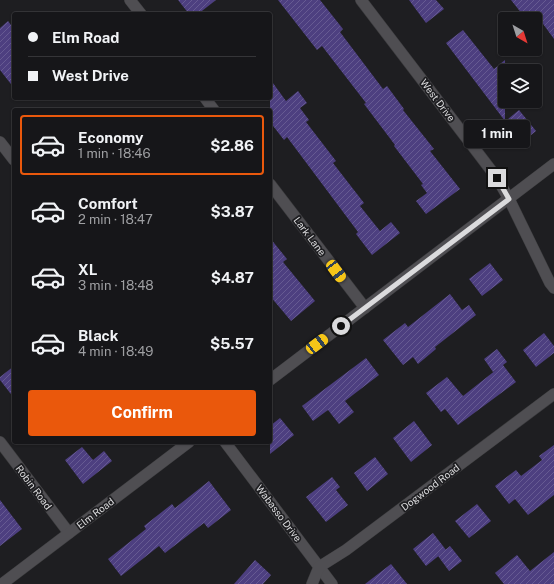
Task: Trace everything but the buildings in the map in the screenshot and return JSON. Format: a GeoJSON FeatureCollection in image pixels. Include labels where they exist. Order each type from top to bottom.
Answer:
{"type":"FeatureCollection","features":[{"type":"Feature","properties":{"kind":"street"},"geometry":{"type":"LineString","coordinates":[[130,0],[139,12]]}},
{"type":"Feature","properties":{"kind":"street","name":"West Drive"},"geometry":{"type":"LineString","coordinates":[[362,0],[497,178],[509,199],[550,283],[554,288]]}},
{"type":"Feature","properties":{"kind":"street"},"geometry":{"type":"LineString","coordinates":[[0,142],[12,157]]}},
{"type":"Feature","properties":{"kind":"street"},"geometry":{"type":"LineString","coordinates":[[272,378],[554,164]]}},
{"type":"Feature","properties":{"kind":"street","name":"Lark Lane"},"geometry":{"type":"LineString","coordinates":[[272,187],[365,308]]}},
{"type":"Feature","properties":{"kind":"street","name":"Dogwood Road"},"geometry":{"type":"LineString","coordinates":[[319,567],[346,550],[554,394]]}},
{"type":"Feature","properties":{"kind":"street","name":"Robin Road"},"geometry":{"type":"LineString","coordinates":[[0,442],[69,533]]}},
{"type":"Feature","properties":{"kind":"street","name":"Elm Road"},"geometry":{"type":"LineString","coordinates":[[2,584],[185,444]]}},
{"type":"Feature","properties":{"kind":"street","name":"Wabasso Drive"},"geometry":{"type":"LineString","coordinates":[[227,444],[332,584]]}},
{"type":"Feature","properties":{"kind":"street"},"geometry":{"type":"LineString","coordinates":[[312,584],[319,567]]}},
{"type":"Feature","properties":{"kind":"route"},"geometry":{"type":"LineString","coordinates":[[341,326],[509,199],[497,178]]}}]}
